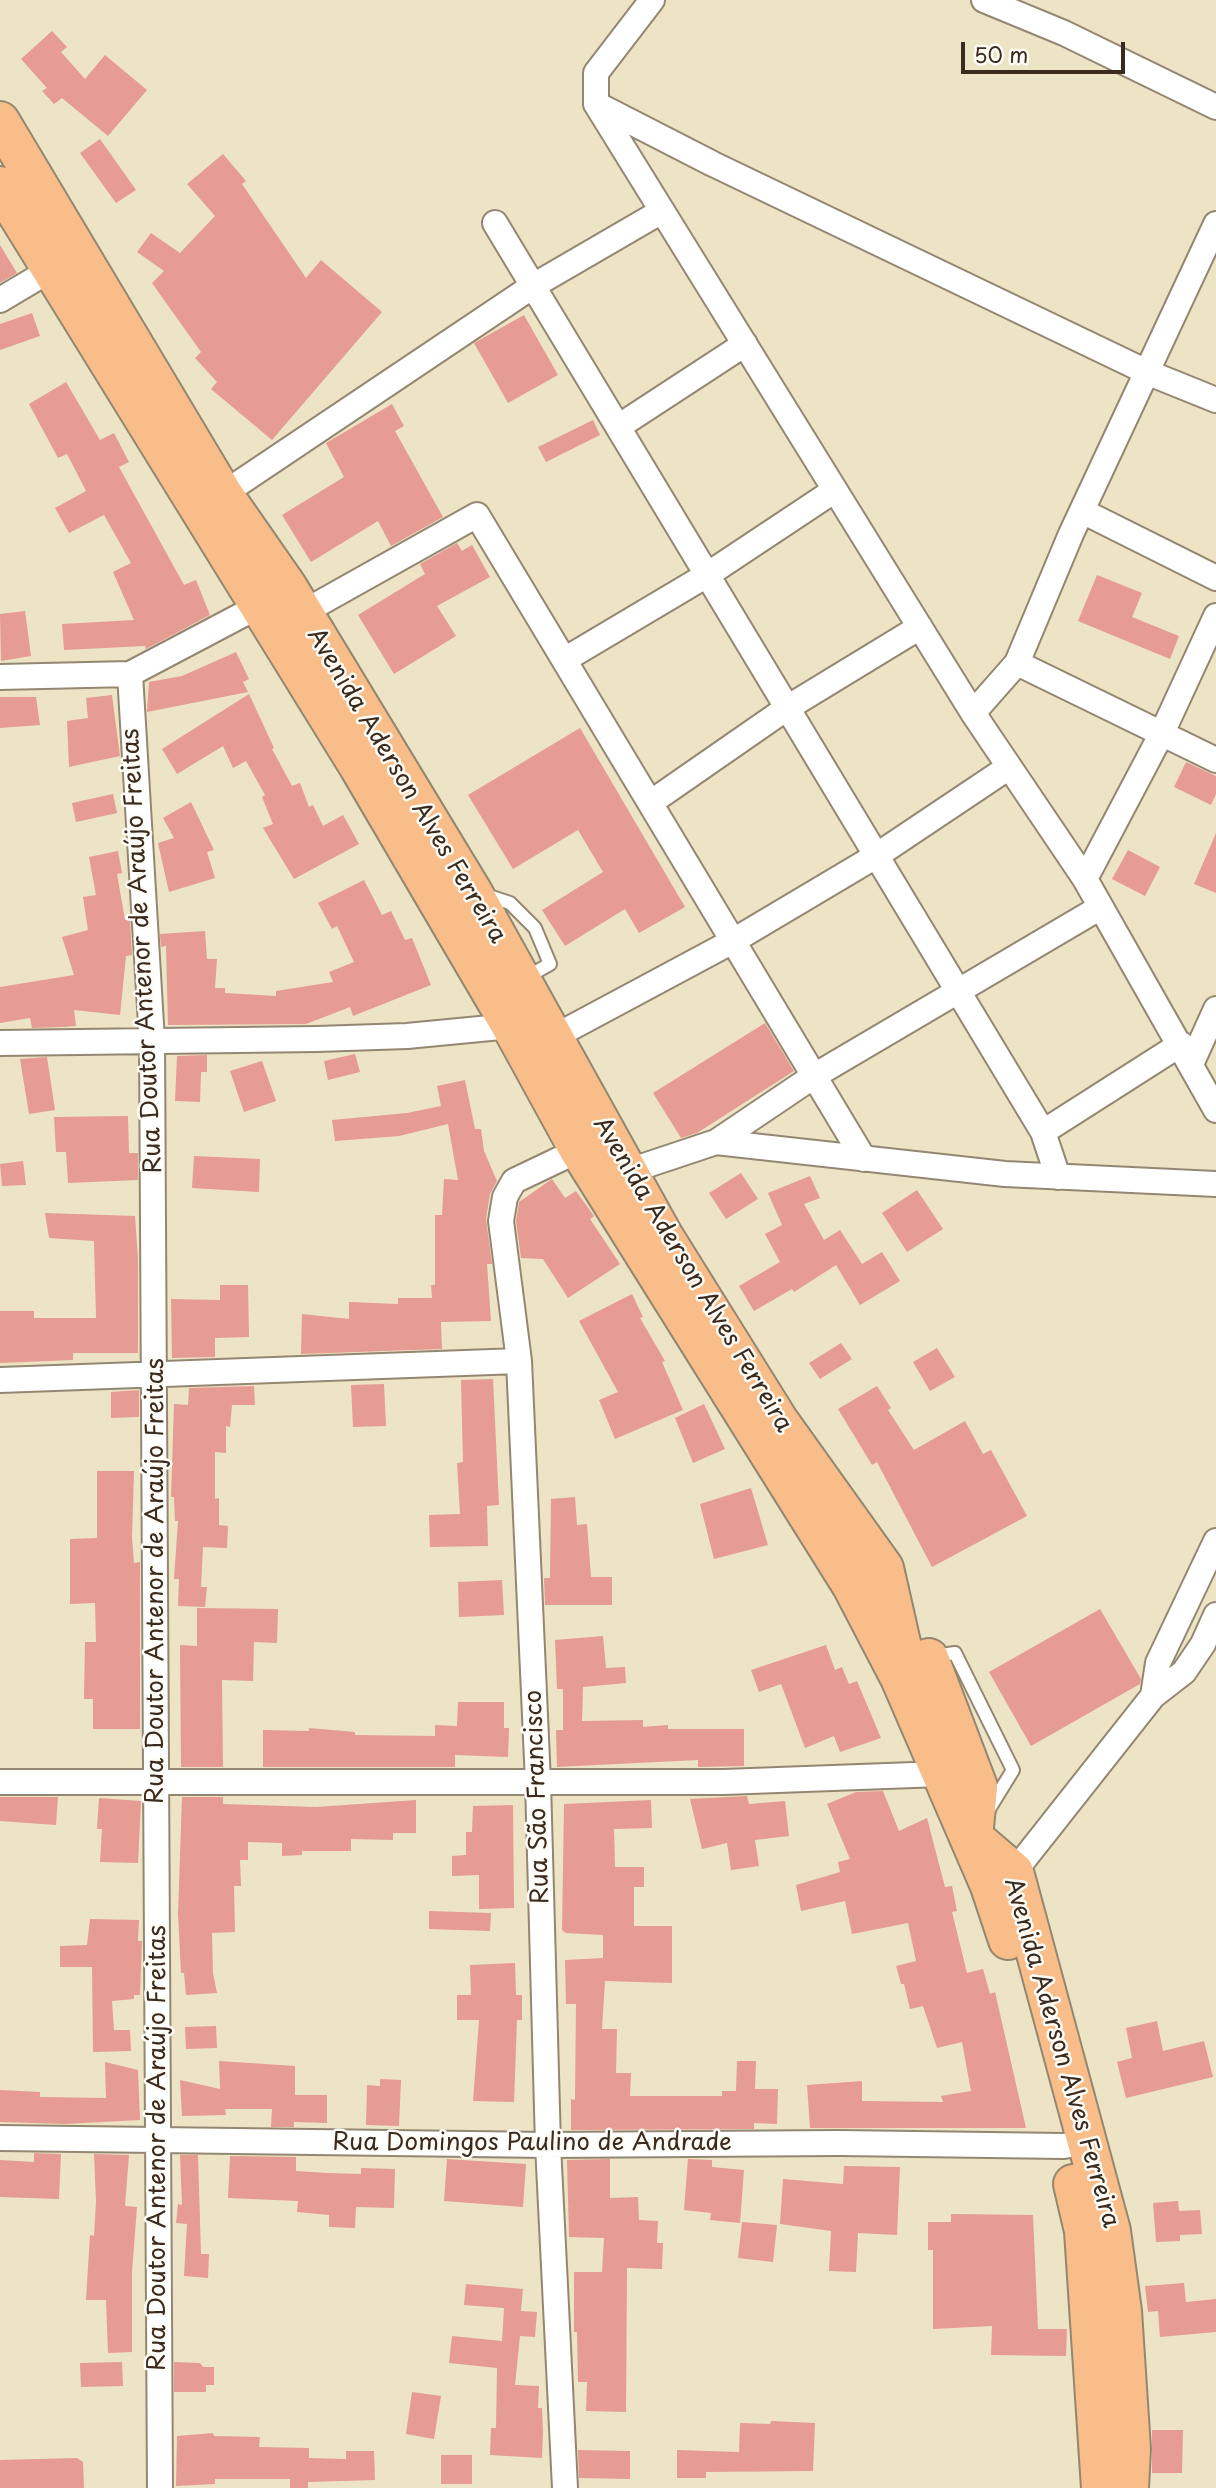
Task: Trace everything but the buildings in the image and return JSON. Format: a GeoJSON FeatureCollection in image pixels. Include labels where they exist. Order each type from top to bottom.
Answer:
{"type":"FeatureCollection","features":[{"type":"Feature","properties":{"kind":"main road","name":"Avenida Aderson Alves Ferreira"},"geometry":{"type":"LineString","coordinates":[[0,121],[65,262],[259,606],[359,767],[511,1026],[579,1150],[767,1429],[884,1569],[906,1665],[929,1658],[978,1787],[973,1837],[1002,1879]]}},
{"type":"Feature","properties":{"kind":"main road","name":"Avenida Aderson Alves Ferreira"},"geometry":{"type":"LineString","coordinates":[[0,186],[65,262],[302,613],[472,891],[852,1586],[900,1678],[941,1774],[1002,1879],[1076,2144],[1111,2231],[1122,2311],[1130,2449],[1129,2488]]}},
{"type":"Feature","properties":{"kind":"main road","name":"Avenida Aderson Alves Ferreira"},"geometry":{"type":"LineString","coordinates":[[1076,2144],[1101,2488]]}},
{"type":"Feature","properties":{"kind":"street"},"geometry":{"type":"LineString","coordinates":[[652,0],[596,73],[596,104],[973,713],[1085,879],[1216,1110]]}},
{"type":"Feature","properties":{"kind":"street"},"geometry":{"type":"LineString","coordinates":[[984,0],[1064,33],[1216,107]]}},
{"type":"Feature","properties":{"kind":"street"},"geometry":{"type":"LineString","coordinates":[[596,104],[713,164],[1149,373],[1216,400]]}},
{"type":"Feature","properties":{"kind":"street"},"geometry":{"type":"LineString","coordinates":[[222,494],[533,286],[662,211]]}},
{"type":"Feature","properties":{"kind":"street"},"geometry":{"type":"LineString","coordinates":[[495,223],[1042,1132],[1058,1177]]}},
{"type":"Feature","properties":{"kind":"street"},"geometry":{"type":"LineString","coordinates":[[973,713],[1017,663],[1082,511],[1149,373],[1216,224]]}},
{"type":"Feature","properties":{"kind":"street"},"geometry":{"type":"LineString","coordinates":[[0,300],[65,262]]}},
{"type":"Feature","properties":{"kind":"street"},"geometry":{"type":"LineString","coordinates":[[618,427],[745,344]]}},
{"type":"Feature","properties":{"kind":"street"},"geometry":{"type":"LineString","coordinates":[[564,660],[707,575],[835,490]]}},
{"type":"Feature","properties":{"kind":"street"},"geometry":{"type":"LineString","coordinates":[[1082,511],[1216,578]]}},
{"type":"Feature","properties":{"kind":"street"},"geometry":{"type":"LineString","coordinates":[[302,613],[477,515],[863,1158]]}},
{"type":"Feature","properties":{"kind":"street"},"geometry":{"type":"LineString","coordinates":[[0,677],[130,674],[259,606]]}},
{"type":"Feature","properties":{"kind":"street"},"geometry":{"type":"LineString","coordinates":[[1085,879],[1162,733],[1216,615]]}},
{"type":"Feature","properties":{"kind":"street"},"geometry":{"type":"LineString","coordinates":[[650,803],[787,708],[920,627]]}},
{"type":"Feature","properties":{"kind":"street"},"geometry":{"type":"LineString","coordinates":[[1017,663],[1216,760]]}},
{"type":"Feature","properties":{"kind":"street","name":"Rua Doutor Antenor de Araújo Freitas"},"geometry":{"type":"LineString","coordinates":[[130,674],[152,1041],[156,1377],[160,2488]]}},
{"type":"Feature","properties":{"kind":"street"},"geometry":{"type":"LineString","coordinates":[[552,1038],[733,941],[876,856],[1009,767]]}},
{"type":"Feature","properties":{"kind":"street"},"geometry":{"type":"LineString","coordinates":[[626,1172],[716,1142],[814,1076],[1101,907]]}},
{"type":"Feature","properties":{"kind":"street"},"geometry":{"type":"LineString","coordinates":[[1042,1132],[1186,1053],[1216,1009]]}},
{"type":"Feature","properties":{"kind":"street"},"geometry":{"type":"LineString","coordinates":[[0,1043],[407,1036],[511,1026]]}},
{"type":"Feature","properties":{"kind":"street"},"geometry":{"type":"LineString","coordinates":[[716,1142],[1005,1174],[1216,1184]]}},
{"type":"Feature","properties":{"kind":"street","name":"Rua São Francisco"},"geometry":{"type":"LineString","coordinates":[[565,2488],[548,2145],[538,1782],[519,1361],[502,1232],[505,1197],[514,1181],[579,1150]]}},
{"type":"Feature","properties":{"kind":"street"},"geometry":{"type":"LineString","coordinates":[[0,1380],[156,1377],[519,1361]]}},
{"type":"Feature","properties":{"kind":"street"},"geometry":{"type":"LineString","coordinates":[[1153,1696],[1158,1662],[1216,1541]]}},
{"type":"Feature","properties":{"kind":"street"},"geometry":{"type":"LineString","coordinates":[[1002,1879],[1153,1696],[1184,1672],[1203,1644],[1216,1615]]}},
{"type":"Feature","properties":{"kind":"street"},"geometry":{"type":"LineString","coordinates":[[0,1782],[724,1782],[941,1774]]}},
{"type":"Feature","properties":{"kind":"street","name":"Rua Domingos Paulino de Andrade"},"geometry":{"type":"LineString","coordinates":[[0,2138],[548,2145],[1076,2144]]}}]}
